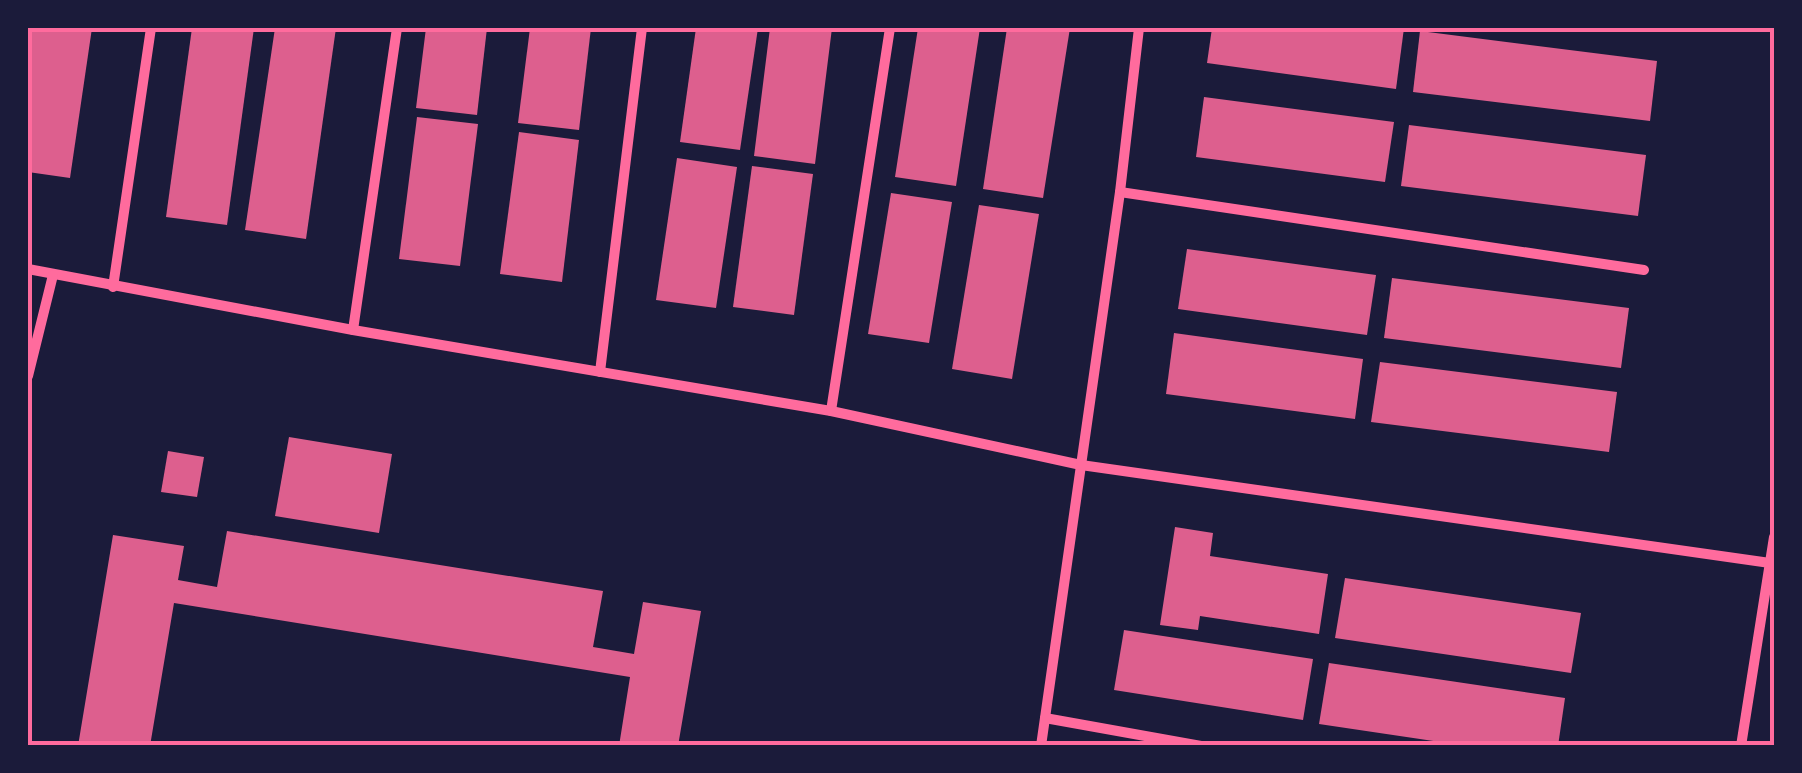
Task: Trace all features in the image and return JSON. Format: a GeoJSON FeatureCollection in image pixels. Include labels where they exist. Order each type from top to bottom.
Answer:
{"type":"FeatureCollection","features":[{"type":"Feature","properties":{"kind":"street"},"geometry":{"type":"LineString","coordinates":[[113,287],[151,28]]}},
{"type":"Feature","properties":{"kind":"street"},"geometry":{"type":"LineString","coordinates":[[353,330],[397,28]]}},
{"type":"Feature","properties":{"kind":"street"},"geometry":{"type":"LineString","coordinates":[[600,372],[642,28]]}},
{"type":"Feature","properties":{"kind":"street"},"geometry":{"type":"LineString","coordinates":[[831,411],[890,28]]}},
{"type":"Feature","properties":{"kind":"street"},"geometry":{"type":"LineString","coordinates":[[1041,746],[1120,192],[1139,28]]}},
{"type":"Feature","properties":{"kind":"street"},"geometry":{"type":"LineString","coordinates":[[1120,192],[1644,270]]}},
{"type":"Feature","properties":{"kind":"street"},"geometry":{"type":"LineString","coordinates":[[28,269],[353,330],[831,411],[1081,465],[1770,563]]}},
{"type":"Feature","properties":{"kind":"street"},"geometry":{"type":"LineString","coordinates":[[28,376],[52,275]]}},
{"type":"Feature","properties":{"kind":"street"},"geometry":{"type":"LineString","coordinates":[[1741,746],[1774,538]]}},
{"type":"Feature","properties":{"kind":"street"},"geometry":{"type":"LineString","coordinates":[[1045,718],[1201,746]]}},
{"type":"Feature","properties":{"kind":"building"},"geometry":{"type":"Polygon","coordinates":[[[30,28],[92,28],[70,178],[28,172],[30,28]]]}},
{"type":"Feature","properties":{"kind":"building"},"geometry":{"type":"Polygon","coordinates":[[[192,28],[254,28],[227,225],[166,217],[192,28]]]}},
{"type":"Feature","properties":{"kind":"building"},"geometry":{"type":"Polygon","coordinates":[[[275,28],[336,28],[306,239],[245,230],[275,28]]]}},
{"type":"Feature","properties":{"kind":"building"},"geometry":{"type":"Polygon","coordinates":[[[426,28],[487,28],[477,115],[416,108],[426,28]]]}},
{"type":"Feature","properties":{"kind":"building"},"geometry":{"type":"Polygon","coordinates":[[[530,28],[591,28],[579,130],[518,123],[530,28]]]}},
{"type":"Feature","properties":{"kind":"building"},"geometry":{"type":"Polygon","coordinates":[[[696,28],[758,28],[740,150],[680,142],[696,28]]]}},
{"type":"Feature","properties":{"kind":"building"},"geometry":{"type":"Polygon","coordinates":[[[770,28],[832,28],[815,164],[754,156],[770,28]]]}},
{"type":"Feature","properties":{"kind":"building"},"geometry":{"type":"Polygon","coordinates":[[[918,28],[980,28],[956,186],[895,177],[918,28]]]}},
{"type":"Feature","properties":{"kind":"building"},"geometry":{"type":"Polygon","coordinates":[[[1007,28],[1070,28],[1043,198],[983,189],[1007,28]]]}},
{"type":"Feature","properties":{"kind":"building"},"geometry":{"type":"Polygon","coordinates":[[[1212,28],[1404,28],[1396,89],[1207,63],[1212,28]]]}},
{"type":"Feature","properties":{"kind":"building"},"geometry":{"type":"Polygon","coordinates":[[[1420,31],[1657,61],[1650,121],[1413,92],[1420,31]]]}},
{"type":"Feature","properties":{"kind":"building"},"geometry":{"type":"Polygon","coordinates":[[[1204,97],[1394,122],[1385,182],[1196,157],[1204,97]]]}},
{"type":"Feature","properties":{"kind":"building"},"geometry":{"type":"Polygon","coordinates":[[[417,117],[478,124],[460,266],[399,259],[417,117]]]}},
{"type":"Feature","properties":{"kind":"building"},"geometry":{"type":"Polygon","coordinates":[[[1409,125],[1646,155],[1638,216],[1401,186],[1409,125]]]}},
{"type":"Feature","properties":{"kind":"building"},"geometry":{"type":"Polygon","coordinates":[[[519,132],[579,140],[562,282],[500,274],[519,132]]]}},
{"type":"Feature","properties":{"kind":"building"},"geometry":{"type":"Polygon","coordinates":[[[677,158],[737,167],[716,308],[656,300],[677,158]]]}},
{"type":"Feature","properties":{"kind":"building"},"geometry":{"type":"Polygon","coordinates":[[[752,166],[813,174],[794,315],[733,307],[752,166]]]}},
{"type":"Feature","properties":{"kind":"building"},"geometry":{"type":"Polygon","coordinates":[[[891,193],[952,202],[929,343],[868,334],[891,193]]]}},
{"type":"Feature","properties":{"kind":"building"},"geometry":{"type":"Polygon","coordinates":[[[979,205],[1039,214],[1012,379],[952,369],[979,205]]]}},
{"type":"Feature","properties":{"kind":"building"},"geometry":{"type":"Polygon","coordinates":[[[1187,249],[1376,275],[1367,335],[1178,309],[1187,249]]]}},
{"type":"Feature","properties":{"kind":"building"},"geometry":{"type":"Polygon","coordinates":[[[1392,278],[1629,308],[1621,368],[1384,338],[1392,278]]]}},
{"type":"Feature","properties":{"kind":"building"},"geometry":{"type":"Polygon","coordinates":[[[1174,333],[1363,359],[1355,419],[1166,394],[1174,333]]]}},
{"type":"Feature","properties":{"kind":"building"},"geometry":{"type":"Polygon","coordinates":[[[1380,362],[1617,392],[1609,452],[1371,422],[1380,362]]]}},
{"type":"Feature","properties":{"kind":"building"},"geometry":{"type":"Polygon","coordinates":[[[289,437],[392,454],[379,533],[275,516],[289,437]]]}},
{"type":"Feature","properties":{"kind":"building"},"geometry":{"type":"Polygon","coordinates":[[[168,451],[204,457],[197,497],[161,492],[168,451]]]}},
{"type":"Feature","properties":{"kind":"building"},"geometry":{"type":"Polygon","coordinates":[[[1175,527],[1213,533],[1210,556],[1328,574],[1319,634],[1200,616],[1198,630],[1160,625],[1175,527]]]}},
{"type":"Feature","properties":{"kind":"building"},"geometry":{"type":"Polygon","coordinates":[[[227,531],[603,591],[593,647],[634,654],[643,602],[701,611],[678,746],[619,746],[630,677],[174,603],[150,746],[78,746],[113,535],[184,546],[178,580],[217,587],[227,531]]]}},
{"type":"Feature","properties":{"kind":"building"},"geometry":{"type":"Polygon","coordinates":[[[1345,578],[1581,613],[1571,673],[1335,638],[1345,578]]]}},
{"type":"Feature","properties":{"kind":"building"},"geometry":{"type":"Polygon","coordinates":[[[1124,630],[1313,659],[1303,720],[1114,690],[1124,630]]]}},
{"type":"Feature","properties":{"kind":"building"},"geometry":{"type":"Polygon","coordinates":[[[1329,663],[1565,698],[1558,746],[1467,746],[1319,724],[1329,663]]]}}]}
